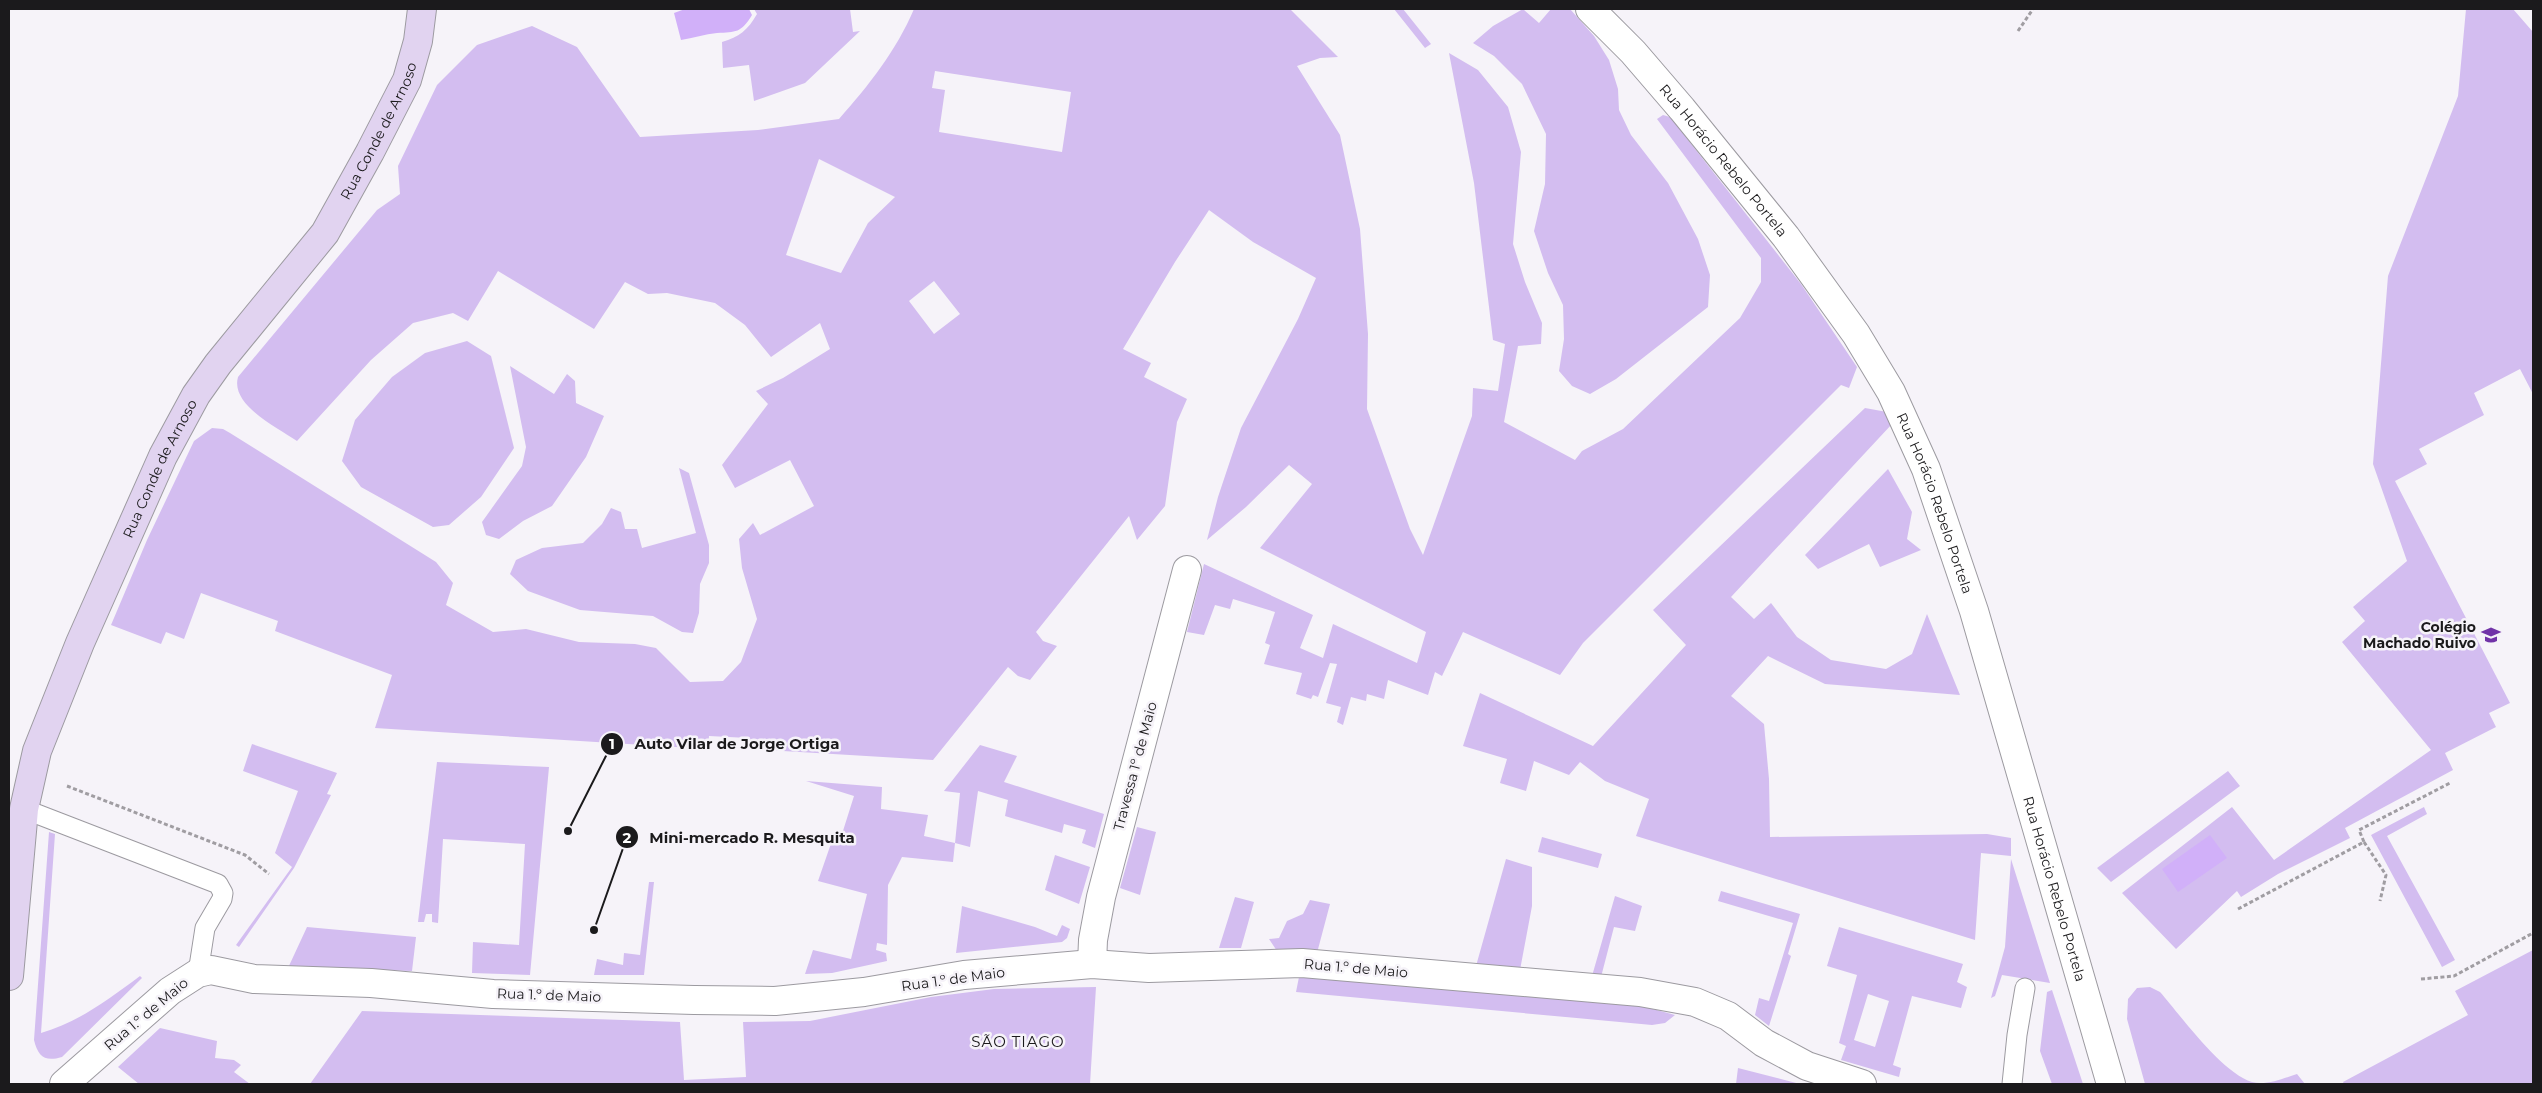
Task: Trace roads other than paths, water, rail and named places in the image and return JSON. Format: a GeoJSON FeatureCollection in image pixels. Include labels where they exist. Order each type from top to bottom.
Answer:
{"type":"FeatureCollection","features":[{"type":"Feature","properties":{"kind":"street","name":"Rua Conde de Arnoso"},"geometry":{"type":"LineString","coordinates":[[9,976],[24,809],[37,751],[80,643],[162,456],[196,395],[218,364],[325,234],[407,80],[418,41],[422,9]]}},
{"type":"Feature","properties":{"kind":"street","name":"Rua Horácio Rebelo Portela"},"geometry":{"type":"LineString","coordinates":[[1590,9],[1633,52],[1786,237],[1856,334],[1891,392],[1926,469],[1974,611],[2111,1084]]}},
{"type":"Feature","properties":{"kind":"street","name":"Travessa 1º de Maio"},"geometry":{"type":"LineString","coordinates":[[1092,964],[1093,940],[1101,897],[1187,570]]}},
{"type":"Feature","properties":{"kind":"street","name":"Rua 1.º de Maio"},"geometry":{"type":"LineString","coordinates":[[64,1084],[170,991],[198,972],[211,970],[254,979],[371,983],[493,994],[776,1001],[864,992],[964,975],[1092,964],[1149,968],[1302,964],[1640,992],[1695,1002],[1728,1016],[1764,1043],[1807,1066],[1862,1084]]}},
{"type":"Feature","properties":{"kind":"lane"},"geometry":{"type":"LineString","coordinates":[[24,809],[218,884],[223,893],[222,899],[204,928],[198,972]]}},
{"type":"Feature","properties":{"kind":"lane"},"geometry":{"type":"LineString","coordinates":[[2012,1084],[2025,988]]}},
{"type":"Feature","properties":{"kind":"place","name":"Colégio Machado Ruivo"},"geometry":{"type":"Point","coordinates":[2491,635]}},
{"type":"Feature","properties":{"kind":"place","name":"Auto Vilar de Jorge Ortiga"},"geometry":{"type":"Point","coordinates":[568,831]}},
{"type":"Feature","properties":{"kind":"place","name":"Mini-mercado R. Mesquita"},"geometry":{"type":"Point","coordinates":[594,930]}},
{"type":"Feature","properties":{"kind":"district","name":"SÃO TIAGO"},"geometry":{"type":"Point","coordinates":[1018,1041]}}]}
